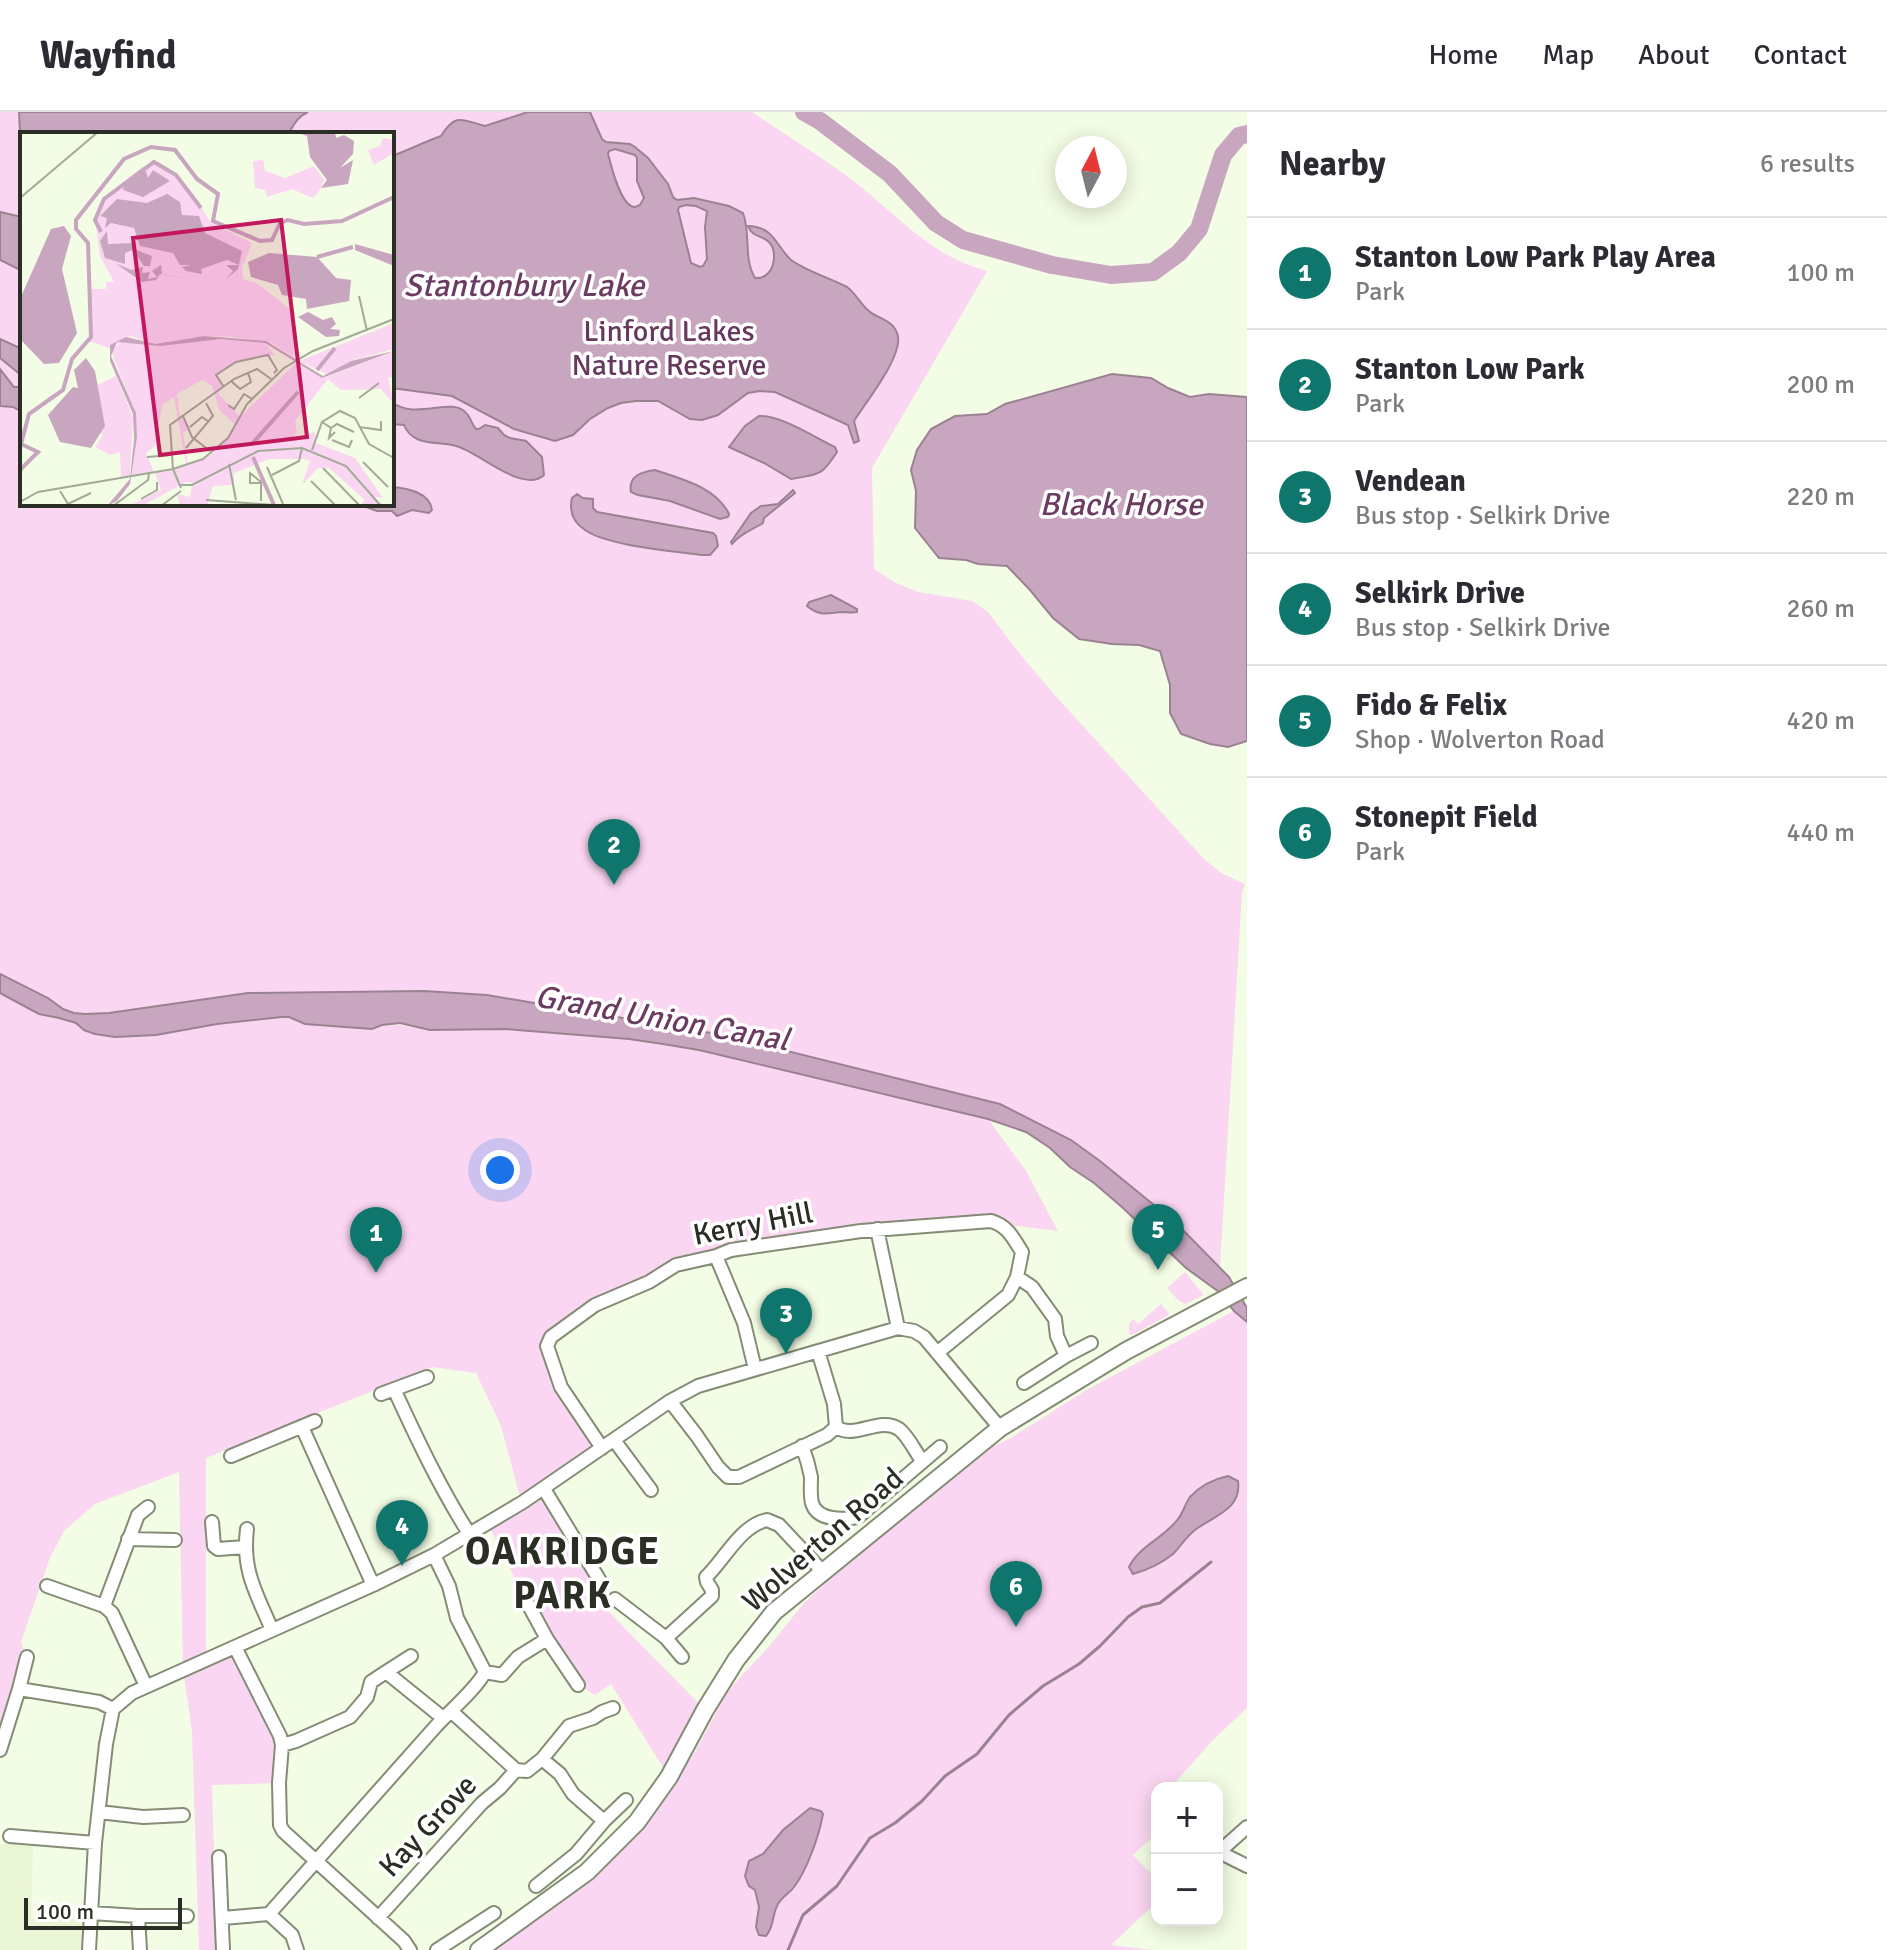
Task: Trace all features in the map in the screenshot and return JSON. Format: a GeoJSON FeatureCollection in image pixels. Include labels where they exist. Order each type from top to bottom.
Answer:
{"type":"FeatureCollection","features":[{"type":"Feature","properties":{"kind":"street","name":"Kerry Hill"},"geometry":{"type":"LineString","coordinates":[[602,1448],[561,1387],[547,1346],[551,1337],[595,1305],[649,1282],[676,1265],[731,1250],[877,1229],[991,1221],[1008,1230],[1022,1252],[1017,1277]]}},
{"type":"Feature","properties":{"kind":"street"},"geometry":{"type":"LineString","coordinates":[[877,1229],[898,1328]]}},
{"type":"Feature","properties":{"kind":"street"},"geometry":{"type":"LineString","coordinates":[[716,1256],[744,1323],[755,1369]]}},
{"type":"Feature","properties":{"kind":"street"},"geometry":{"type":"LineString","coordinates":[[937,1353],[1008,1295],[1017,1277],[1032,1287],[1055,1319],[1057,1336],[1066,1356]]}},
{"type":"Feature","properties":{"kind":"street","name":"Wolverton Road"},"geometry":{"type":"LineString","coordinates":[[479,1950],[587,1872],[637,1822],[669,1777],[736,1660],[774,1612],[1000,1428],[1126,1351],[1247,1287]]}},
{"type":"Feature","properties":{"kind":"street"},"geometry":{"type":"LineString","coordinates":[[89,1950],[95,1843],[106,1744],[113,1709],[132,1693],[434,1555],[544,1489],[670,1401],[698,1386],[898,1328],[924,1337],[1000,1428]]}},
{"type":"Feature","properties":{"kind":"street"},"geometry":{"type":"LineString","coordinates":[[1024,1383],[1091,1343]]}},
{"type":"Feature","properties":{"kind":"street"},"geometry":{"type":"LineString","coordinates":[[818,1351],[834,1404],[836,1427],[842,1432],[883,1425],[893,1427],[901,1431],[922,1461]]}},
{"type":"Feature","properties":{"kind":"street"},"geometry":{"type":"LineString","coordinates":[[427,1377],[388,1391],[470,1535]]}},
{"type":"Feature","properties":{"kind":"street"},"geometry":{"type":"LineString","coordinates":[[670,1401],[728,1477],[739,1477],[827,1435],[836,1427]]}},
{"type":"Feature","properties":{"kind":"street"},"geometry":{"type":"LineString","coordinates":[[231,1456],[315,1421]]}},
{"type":"Feature","properties":{"kind":"street"},"geometry":{"type":"LineString","coordinates":[[302,1427],[373,1585]]}},
{"type":"Feature","properties":{"kind":"street"},"geometry":{"type":"LineString","coordinates":[[614,1440],[651,1490]]}},
{"type":"Feature","properties":{"kind":"street"},"geometry":{"type":"LineString","coordinates":[[802,1446],[808,1461],[811,1501],[815,1510],[844,1520],[858,1517],[940,1447]]}},
{"type":"Feature","properties":{"kind":"street"},"geometry":{"type":"LineString","coordinates":[[544,1489],[600,1581]]}},
{"type":"Feature","properties":{"kind":"street"},"geometry":{"type":"LineString","coordinates":[[104,1606],[138,1515],[148,1507]]}},
{"type":"Feature","properties":{"kind":"street"},"geometry":{"type":"LineString","coordinates":[[666,1638],[712,1596],[706,1577],[719,1565],[734,1543],[757,1522],[767,1520],[779,1525],[823,1572]]}},
{"type":"Feature","properties":{"kind":"street"},"geometry":{"type":"LineString","coordinates":[[212,1522],[214,1546],[218,1549],[245,1547]]}},
{"type":"Feature","properties":{"kind":"street"},"geometry":{"type":"LineString","coordinates":[[247,1529],[245,1547],[249,1577],[272,1630]]}},
{"type":"Feature","properties":{"kind":"street"},"geometry":{"type":"LineString","coordinates":[[128,1539],[175,1540]]}},
{"type":"Feature","properties":{"kind":"street"},"geometry":{"type":"LineString","coordinates":[[434,1555],[449,1586],[457,1618],[485,1672]]}},
{"type":"Feature","properties":{"kind":"street"},"geometry":{"type":"LineString","coordinates":[[47,1586],[104,1606],[112,1613],[146,1686]]}},
{"type":"Feature","properties":{"kind":"street"},"geometry":{"type":"LineString","coordinates":[[521,1591],[547,1639],[578,1685]]}},
{"type":"Feature","properties":{"kind":"street"},"geometry":{"type":"LineString","coordinates":[[615,1599],[666,1638],[682,1657]]}},
{"type":"Feature","properties":{"kind":"street"},"geometry":{"type":"LineString","coordinates":[[485,1672],[502,1675],[518,1657],[547,1639]]}},
{"type":"Feature","properties":{"kind":"street"},"geometry":{"type":"LineString","coordinates":[[235,1647],[280,1736],[280,1825],[283,1831],[404,1941],[410,1950]]}},
{"type":"Feature","properties":{"kind":"street"},"geometry":{"type":"LineString","coordinates":[[282,1745],[350,1717],[367,1697],[371,1682],[411,1656]]}},
{"type":"Feature","properties":{"kind":"street"},"geometry":{"type":"LineString","coordinates":[[0,1750],[27,1657]]}},
{"type":"Feature","properties":{"kind":"street"},"geometry":{"type":"LineString","coordinates":[[386,1672],[448,1715],[516,1770],[527,1771],[542,1759],[569,1726],[613,1708]]}},
{"type":"Feature","properties":{"kind":"street"},"geometry":{"type":"LineString","coordinates":[[223,1918],[269,1914],[485,1672]]}},
{"type":"Feature","properties":{"kind":"street"},"geometry":{"type":"LineString","coordinates":[[19,1689],[99,1702],[113,1709]]}},
{"type":"Feature","properties":{"kind":"street"},"geometry":{"type":"LineString","coordinates":[[542,1759],[560,1774],[573,1794],[604,1821]]}},
{"type":"Feature","properties":{"kind":"street","name":"Kay Grove"},"geometry":{"type":"LineString","coordinates":[[378,1918],[516,1770]]}},
{"type":"Feature","properties":{"kind":"street"},"geometry":{"type":"LineString","coordinates":[[536,1886],[576,1854],[626,1800]]}},
{"type":"Feature","properties":{"kind":"street"},"geometry":{"type":"LineString","coordinates":[[99,1812],[143,1817],[183,1815]]}},
{"type":"Feature","properties":{"kind":"street"},"geometry":{"type":"LineString","coordinates":[[1223,1848],[1247,1827]]}},
{"type":"Feature","properties":{"kind":"street"},"geometry":{"type":"LineString","coordinates":[[10,1836],[95,1843]]}},
{"type":"Feature","properties":{"kind":"street"},"geometry":{"type":"LineString","coordinates":[[1222,1854],[1247,1866]]}},
{"type":"Feature","properties":{"kind":"street"},"geometry":{"type":"LineString","coordinates":[[219,1857],[223,1950]]}},
{"type":"Feature","properties":{"kind":"street"},"geometry":{"type":"LineString","coordinates":[[91,1913],[187,1916]]}},
{"type":"Feature","properties":{"kind":"street"},"geometry":{"type":"LineString","coordinates":[[437,1950],[494,1913]]}},
{"type":"Feature","properties":{"kind":"street"},"geometry":{"type":"LineString","coordinates":[[269,1914],[292,1935],[297,1950]]}},
{"type":"Feature","properties":{"kind":"street"},"geometry":{"type":"LineString","coordinates":[[138,1916],[140,1950]]}},
{"type":"Feature","properties":{"kind":"shaded area"},"geometry":{"type":"Polygon","coordinates":[[[0,1844],[33,1844],[31,1919],[83,1919],[88,1950],[0,1950],[0,1844]]]}},
{"type":"Feature","properties":{"kind":"green space","name":"Linford Lakes Nature Reserve"},"geometry":{"type":"Polygon","coordinates":[[[0,112],[752,112],[850,178],[931,244],[948,255],[987,271],[872,468],[874,569],[918,592],[972,601],[988,612],[1052,692],[1204,859],[1221,873],[1245,884],[1242,891],[1220,1267],[1176,1223],[1100,1161],[1071,1140],[1000,1104],[723,1035],[487,995],[424,991],[248,993],[85,1014],[63,1009],[0,974],[0,112]]]}},
{"type":"Feature","properties":{"kind":"green space"},"geometry":{"type":"Polygon","coordinates":[[[0,993],[39,1014],[76,1023],[84,1030],[138,1037],[217,1024],[289,1017],[305,1024],[372,1029],[399,1025],[433,1030],[608,1036],[722,1055],[988,1119],[1026,1171],[1058,1231],[1001,1224],[885,1230],[676,1265],[608,1300],[551,1337],[561,1387],[602,1448],[544,1489],[600,1581],[607,1610],[705,1710],[669,1777],[611,1684],[595,1695],[578,1685],[521,1591],[488,1524],[523,1502],[501,1426],[476,1373],[432,1367],[206,1458],[206,1658],[235,1647],[280,1736],[279,1783],[212,1785],[214,1856],[223,1950],[199,1950],[192,1731],[183,1669],[179,1472],[95,1504],[64,1531],[49,1560],[21,1642],[27,1657],[0,1750],[0,993]]]}},
{"type":"Feature","properties":{"kind":"green space"},"geometry":{"type":"Polygon","coordinates":[[[1185,1272],[1204,1295],[1185,1304],[1167,1288],[1185,1272]]]}},
{"type":"Feature","properties":{"kind":"green space"},"geometry":{"type":"Polygon","coordinates":[[[1161,1304],[1169,1315],[1129,1334],[1129,1324],[1133,1319],[1138,1324],[1161,1304]]]}},
{"type":"Feature","properties":{"kind":"green space"},"geometry":{"type":"Polygon","coordinates":[[[1234,1311],[1247,1322],[1247,1708],[1175,1782],[1151,1782],[1151,1838],[1133,1855],[1151,1874],[1151,1908],[1111,1945],[1153,1950],[496,1950],[588,1882],[626,1845],[695,1752],[726,1694],[804,1603],[956,1463],[1009,1439],[1088,1389],[1234,1311]]]}},
{"type":"Feature","properties":{"kind":"water"},"geometry":{"type":"Polygon","coordinates":[[[19,112],[308,112],[298,119],[289,132],[20,133],[19,112]]]}},
{"type":"Feature","properties":{"kind":"water","name":"Stantonbury Lake"},"geometry":{"type":"Polygon","coordinates":[[[528,112],[590,112],[602,139],[635,147],[648,158],[677,200],[694,198],[729,206],[743,213],[749,262],[755,278],[767,275],[773,264],[774,252],[769,242],[754,234],[748,226],[769,233],[795,263],[851,290],[869,311],[893,326],[898,342],[890,365],[854,421],[859,441],[854,443],[848,425],[775,392],[748,393],[718,415],[702,420],[690,419],[658,401],[621,403],[590,419],[573,435],[555,441],[514,429],[452,396],[394,388],[394,155],[441,136],[451,123],[465,120],[485,126],[528,112]],[[615,149],[608,154],[624,199],[634,207],[640,205],[644,198],[637,181],[635,155],[615,149]],[[686,205],[678,210],[691,263],[700,267],[707,259],[707,211],[686,205]]]}},
{"type":"Feature","properties":{"kind":"water"},"geometry":{"type":"Polygon","coordinates":[[[0,212],[20,217],[20,270],[0,260],[0,212]]]}},
{"type":"Feature","properties":{"kind":"water"},"geometry":{"type":"Polygon","coordinates":[[[0,339],[20,348],[20,374],[0,358],[0,339]]]}},
{"type":"Feature","properties":{"kind":"water"},"geometry":{"type":"Polygon","coordinates":[[[0,369],[14,387],[20,387],[20,411],[0,406],[0,369]]]}},
{"type":"Feature","properties":{"kind":"water","name":"Black Horse"},"geometry":{"type":"Polygon","coordinates":[[[1112,374],[1151,378],[1190,397],[1209,394],[1247,397],[1247,741],[1228,747],[1181,734],[1170,713],[1170,685],[1160,651],[1139,645],[1079,639],[1053,618],[1007,566],[939,558],[915,528],[916,491],[911,470],[917,450],[931,429],[955,416],[987,414],[1005,404],[1112,374]]]}},
{"type":"Feature","properties":{"kind":"water"},"geometry":{"type":"Polygon","coordinates":[[[394,403],[411,409],[460,408],[476,429],[485,425],[498,428],[510,438],[526,441],[542,457],[544,475],[536,480],[525,480],[459,447],[420,440],[404,425],[394,424],[394,403]]]}},
{"type":"Feature","properties":{"kind":"water"},"geometry":{"type":"Polygon","coordinates":[[[759,416],[797,427],[835,447],[837,452],[818,473],[791,479],[729,447],[745,426],[759,416]]]}},
{"type":"Feature","properties":{"kind":"water"},"geometry":{"type":"Polygon","coordinates":[[[655,470],[707,491],[723,505],[728,517],[720,519],[670,501],[631,492],[634,479],[655,470]]]}},
{"type":"Feature","properties":{"kind":"water"},"geometry":{"type":"Polygon","coordinates":[[[394,487],[423,496],[432,510],[429,513],[412,510],[397,516],[392,511],[377,511],[363,506],[394,506],[394,487]]]}},
{"type":"Feature","properties":{"kind":"water"},"geometry":{"type":"Polygon","coordinates":[[[793,490],[795,493],[764,518],[763,523],[732,544],[751,513],[761,506],[778,504],[793,490]]]}},
{"type":"Feature","properties":{"kind":"water"},"geometry":{"type":"Polygon","coordinates":[[[577,494],[593,499],[593,508],[597,512],[713,533],[718,546],[710,555],[701,555],[641,547],[595,536],[581,527],[573,516],[572,498],[577,494]]]}},
{"type":"Feature","properties":{"kind":"water"},"geometry":{"type":"Polygon","coordinates":[[[831,595],[857,609],[857,612],[824,614],[807,606],[809,602],[831,595]]]}},
{"type":"Feature","properties":{"kind":"water"},"geometry":{"type":"Polygon","coordinates":[[[0,974],[63,1009],[85,1014],[248,993],[424,991],[487,995],[723,1035],[1000,1104],[1071,1140],[1176,1223],[1229,1277],[1247,1308],[1247,1322],[1219,1292],[1186,1268],[1123,1208],[1050,1148],[1026,1132],[988,1119],[699,1050],[629,1039],[506,1029],[430,1030],[400,1023],[372,1029],[305,1024],[289,1017],[217,1024],[156,1035],[115,1037],[95,1034],[76,1023],[39,1014],[0,993],[0,974]]]}},
{"type":"Feature","properties":{"kind":"water"},"geometry":{"type":"Polygon","coordinates":[[[1228,1476],[1238,1481],[1236,1499],[1231,1506],[1195,1530],[1169,1557],[1133,1574],[1129,1567],[1133,1560],[1172,1526],[1190,1497],[1208,1484],[1228,1476]]]}},
{"type":"Feature","properties":{"kind":"water"},"geometry":{"type":"Polygon","coordinates":[[[810,1808],[823,1814],[812,1852],[799,1880],[775,1910],[769,1933],[759,1935],[756,1927],[759,1907],[755,1890],[749,1886],[745,1876],[749,1861],[763,1854],[783,1830],[810,1808]]]}},
{"type":"Feature","properties":{"kind":"waterway"},"geometry":{"type":"LineString","coordinates":[[804,112],[890,174],[936,223],[963,240],[1052,265],[1111,275],[1153,272],[1179,253],[1199,229],[1223,155],[1239,136],[1247,134]]}},
{"type":"Feature","properties":{"kind":"waterway"},"geometry":{"type":"LineString","coordinates":[[788,1950],[803,1915],[837,1886],[870,1838],[895,1823],[922,1801],[945,1776],[977,1754],[1009,1715],[1043,1686],[1079,1664],[1128,1617],[1142,1607],[1160,1603],[1211,1562]]}},
{"type":"Feature","properties":{"kind":"place","name":"Stanton Low Park"},"geometry":{"type":"Point","coordinates":[614,885]}},
{"type":"Feature","properties":{"kind":"place","name":"Fido & Felix"},"geometry":{"type":"Point","coordinates":[1158,1270]}},
{"type":"Feature","properties":{"kind":"place","name":"Stanton Low Park Play Area"},"geometry":{"type":"Point","coordinates":[376,1273]}},
{"type":"Feature","properties":{"kind":"place","name":"Vendean"},"geometry":{"type":"Point","coordinates":[786,1354]}},
{"type":"Feature","properties":{"kind":"place","name":"Selkirk Drive"},"geometry":{"type":"Point","coordinates":[402,1566]}},
{"type":"Feature","properties":{"kind":"place","name":"Stonepit Field"},"geometry":{"type":"Point","coordinates":[1016,1627]}},
{"type":"Feature","properties":{"kind":"district","name":"OAKRIDGE PARK"},"geometry":{"type":"Point","coordinates":[563,1573]}},
{"type":"Feature","properties":{"kind":"water label","name":"Grand Union Canal"},"geometry":{"type":"Point","coordinates":[662,1018]}}]}
